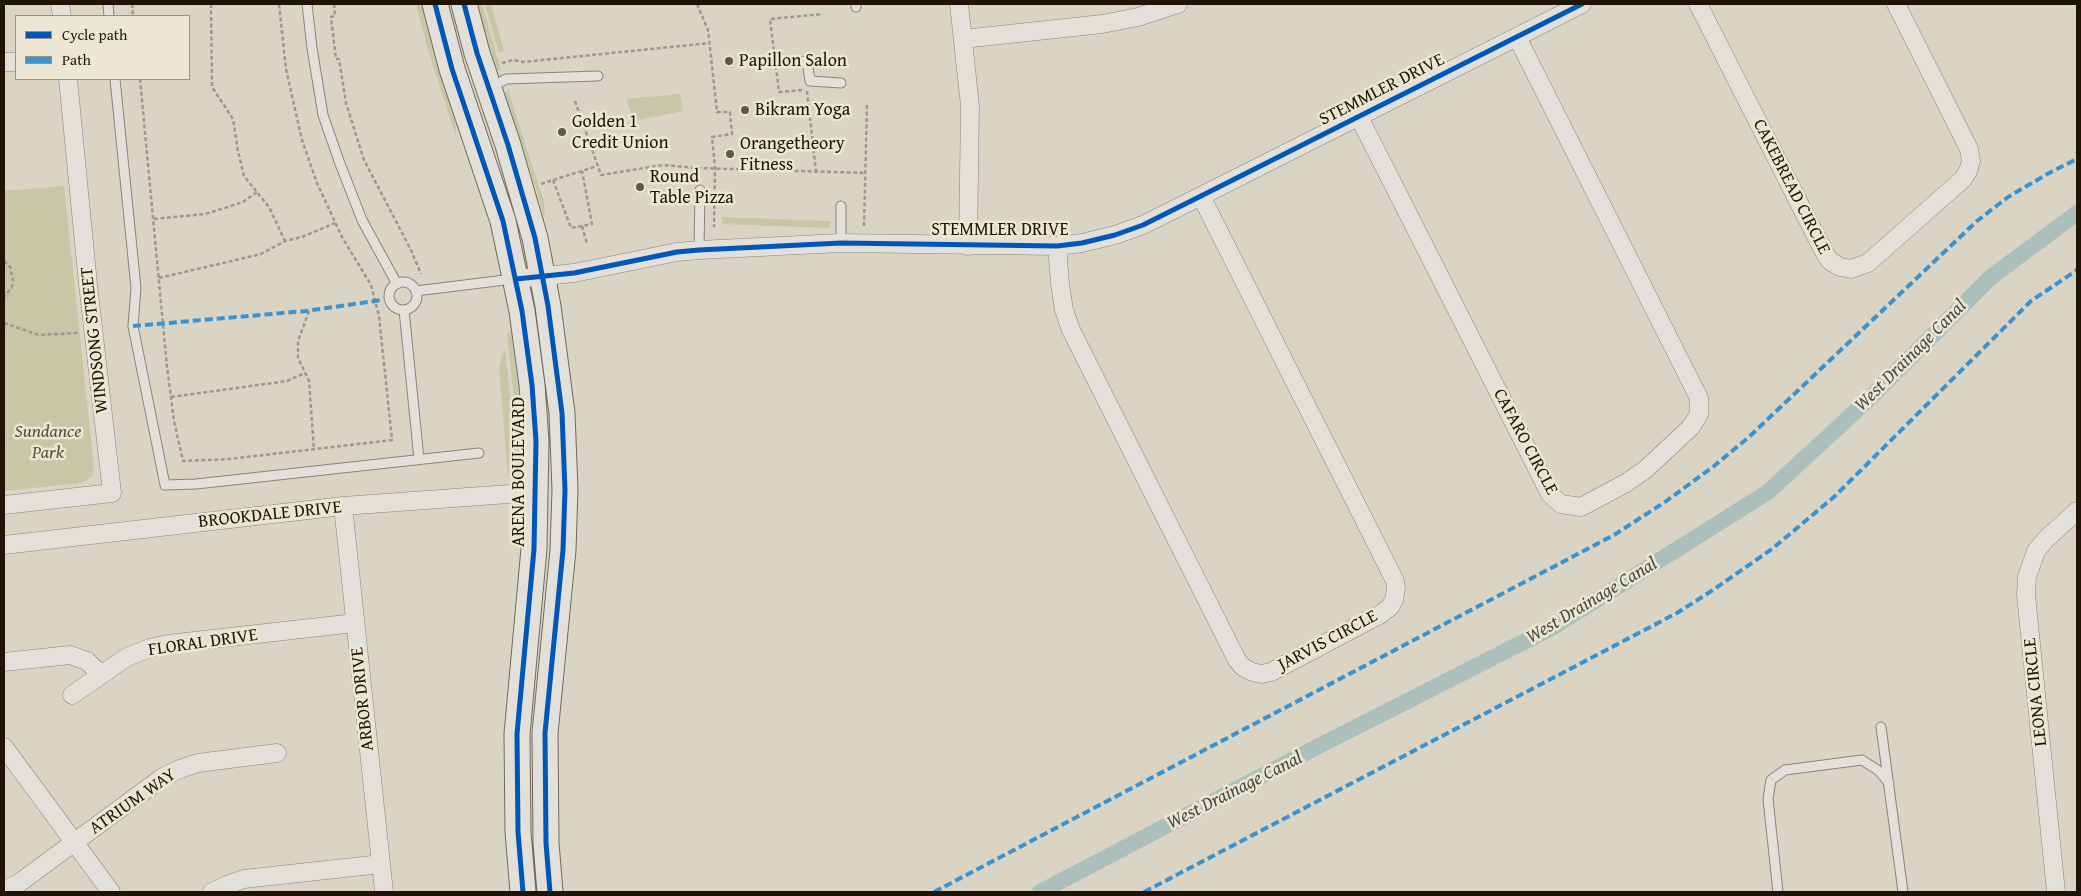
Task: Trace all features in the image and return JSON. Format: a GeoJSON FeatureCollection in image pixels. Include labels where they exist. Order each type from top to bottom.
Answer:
{"type":"FeatureCollection","features":[{"type":"Feature","properties":{"kind":"main road","name":"ARENA BOULEVARD"},"geometry":{"type":"LineString","coordinates":[[435,4],[452,69],[504,221],[522,311],[532,385],[537,492],[530,606],[517,734],[517,823],[523,892]]}},
{"type":"Feature","properties":{"kind":"main road"},"geometry":{"type":"LineString","coordinates":[[464,4],[477,53],[522,191],[535,238],[548,306],[562,413],[565,490],[560,585],[545,733],[546,843],[550,892]]}},
{"type":"Feature","properties":{"kind":"street"},"geometry":{"type":"LineString","coordinates":[[959,4],[970,106],[968,246]]}},
{"type":"Feature","properties":{"kind":"street"},"geometry":{"type":"LineString","coordinates":[[963,39],[1102,24],[1138,17],[1178,4]]}},
{"type":"Feature","properties":{"kind":"street","name":"STEMMLER DRIVE"},"geometry":{"type":"LineString","coordinates":[[516,279],[574,273],[677,252],[699,250],[841,243],[1057,246],[1082,243],[1115,235],[1143,225],[1582,4]]}},
{"type":"Feature","properties":{"kind":"street","name":"CAKEBREAD CIRCLE"},"geometry":{"type":"LineString","coordinates":[[1698,4],[1824,252],[1830,260],[1840,267],[1851,269],[1868,263],[1963,178],[1968,171],[1971,161],[1969,149],[1896,4]]}},
{"type":"Feature","properties":{"kind":"street","name":"CAFARO CIRCLE"},"geometry":{"type":"LineString","coordinates":[[1359,117],[1550,494],[1561,504],[1577,508],[1582,506],[1626,483],[1646,468],[1684,433],[1697,420],[1700,408],[1699,398],[1517,37]]}},
{"type":"Feature","properties":{"kind":"street","name":"WINDSONG STREET"},"geometry":{"type":"LineString","coordinates":[[4,505],[112,493],[88,284],[68,80]]}},
{"type":"Feature","properties":{"kind":"street","name":"JARVIS CIRCLE"},"geometry":{"type":"LineString","coordinates":[[1057,246],[1064,310],[1071,330],[1237,660],[1243,667],[1252,672],[1262,674],[1271,672],[1381,614],[1390,607],[1394,600],[1395,581],[1201,196]]}},
{"type":"Feature","properties":{"kind":"street","name":"BROOKDALE DRIVE"},"geometry":{"type":"LineString","coordinates":[[4,545],[343,506],[537,492]]}},
{"type":"Feature","properties":{"kind":"street","name":"ARBOR DRIVE"},"geometry":{"type":"LineString","coordinates":[[343,506],[384,892]]}},
{"type":"Feature","properties":{"kind":"street","name":"LEONA CIRCLE"},"geometry":{"type":"LineString","coordinates":[[2056,892],[2026,596],[2027,577],[2036,551],[2046,539],[2077,511]]}},
{"type":"Feature","properties":{"kind":"street","name":"FLORAL DRIVE"},"geometry":{"type":"LineString","coordinates":[[72,695],[127,657],[150,648],[168,644],[356,623]]}},
{"type":"Feature","properties":{"kind":"street"},"geometry":{"type":"LineString","coordinates":[[4,662],[70,655],[87,661],[100,674]]}},
{"type":"Feature","properties":{"kind":"street"},"geometry":{"type":"LineString","coordinates":[[4,747],[111,892]]}},
{"type":"Feature","properties":{"kind":"street","name":"ATRIUM WAY"},"geometry":{"type":"LineString","coordinates":[[4,890],[19,883],[163,777],[198,763],[277,753]]}},
{"type":"Feature","properties":{"kind":"street"},"geometry":{"type":"LineString","coordinates":[[212,892],[244,880],[381,864]]}},
{"type":"Feature","properties":{"kind":"lane"},"geometry":{"type":"LineString","coordinates":[[307,4],[323,115],[362,220],[397,284]]}},
{"type":"Feature","properties":{"kind":"lane"},"geometry":{"type":"LineString","coordinates":[[797,62],[807,61],[810,80],[841,83]]}},
{"type":"Feature","properties":{"kind":"lane"},"geometry":{"type":"LineString","coordinates":[[489,88],[506,79],[598,76]]}},
{"type":"Feature","properties":{"kind":"lane"},"geometry":{"type":"LineString","coordinates":[[115,80],[136,288],[133,326],[165,486],[479,453]]}},
{"type":"Feature","properties":{"kind":"lane"},"geometry":{"type":"LineString","coordinates":[[699,250],[700,190]]}},
{"type":"Feature","properties":{"kind":"lane"},"geometry":{"type":"LineString","coordinates":[[841,206],[841,243]]}},
{"type":"Feature","properties":{"kind":"lane"},"geometry":{"type":"LineString","coordinates":[[404,310],[394,306],[389,298],[390,290],[397,284],[406,283],[416,291],[516,279]]}},
{"type":"Feature","properties":{"kind":"lane"},"geometry":{"type":"LineString","coordinates":[[404,310],[414,304],[416,291]]}},
{"type":"Feature","properties":{"kind":"lane"},"geometry":{"type":"LineString","coordinates":[[404,310],[419,459]]}},
{"type":"Feature","properties":{"kind":"lane"},"geometry":{"type":"LineString","coordinates":[[1882,727],[1904,892]]}},
{"type":"Feature","properties":{"kind":"lane"},"geometry":{"type":"LineString","coordinates":[[1778,892],[1768,799],[1771,780],[1786,770],[1862,760],[1879,771],[1889,783]]}},
{"type":"Feature","properties":{"kind":"path"},"geometry":{"type":"LineString","coordinates":[[211,4],[212,87],[233,119],[244,176],[269,207],[285,241]]}},
{"type":"Feature","properties":{"kind":"path"},"geometry":{"type":"LineString","coordinates":[[140,80],[171,397],[183,461],[230,459],[392,440],[379,316],[372,285],[335,223],[317,183],[302,140],[286,69],[279,4]]}},
{"type":"Feature","properties":{"kind":"path"},"geometry":{"type":"LineString","coordinates":[[334,4],[335,16],[331,17],[336,60],[339,59],[346,103],[362,152],[380,193],[411,250],[421,274]]}},
{"type":"Feature","properties":{"kind":"path"},"geometry":{"type":"LineString","coordinates":[[697,4],[708,30],[717,112],[730,112],[732,134],[712,137],[715,168],[714,227]]}},
{"type":"Feature","properties":{"kind":"path"},"geometry":{"type":"LineString","coordinates":[[801,16],[801,14],[815,13]]}},
{"type":"Feature","properties":{"kind":"path"},"geometry":{"type":"LineString","coordinates":[[816,171],[807,90],[779,92],[770,19],[823,14]]}},
{"type":"Feature","properties":{"kind":"path"},"geometry":{"type":"LineString","coordinates":[[500,64],[514,60],[523,62],[710,43]]}},
{"type":"Feature","properties":{"kind":"path"},"geometry":{"type":"LineString","coordinates":[[574,101],[601,175],[663,165],[866,173]]}},
{"type":"Feature","properties":{"kind":"path"},"geometry":{"type":"LineString","coordinates":[[864,233],[867,104]]}},
{"type":"Feature","properties":{"kind":"path"},"geometry":{"type":"LineString","coordinates":[[539,184],[598,166]]}},
{"type":"Feature","properties":{"kind":"path"},"geometry":{"type":"LineString","coordinates":[[553,180],[570,228],[592,224],[582,171]]}},
{"type":"Feature","properties":{"kind":"path"},"geometry":{"type":"LineString","coordinates":[[154,219],[205,214],[228,208],[243,202],[257,192]]}},
{"type":"Feature","properties":{"kind":"path"},"geometry":{"type":"LineString","coordinates":[[159,278],[261,254],[285,241],[302,237],[335,223]]}},
{"type":"Feature","properties":{"kind":"path"},"geometry":{"type":"LineString","coordinates":[[582,226],[587,244]]}},
{"type":"Feature","properties":{"kind":"path"},"geometry":{"type":"LineString","coordinates":[[4,261],[10,267],[13,280],[12,287],[4,297]]}},
{"type":"Feature","properties":{"kind":"path"},"geometry":{"type":"LineString","coordinates":[[309,311],[298,341],[298,358],[309,381],[314,450]]}},
{"type":"Feature","properties":{"kind":"path"},"geometry":{"type":"LineString","coordinates":[[4,323],[39,335],[82,333]]}},
{"type":"Feature","properties":{"kind":"path"},"geometry":{"type":"LineString","coordinates":[[171,397],[287,381],[305,373]]}},
{"type":"Feature","properties":{"kind":"green space"},"geometry":{"type":"Polygon","coordinates":[[[416,4],[422,4],[436,58],[454,113],[457,140],[429,53],[416,4]]]}},
{"type":"Feature","properties":{"kind":"green space"},"geometry":{"type":"Polygon","coordinates":[[[476,4],[482,4],[501,70],[495,70],[476,4]]]}},
{"type":"Feature","properties":{"kind":"green space"},"geometry":{"type":"Polygon","coordinates":[[[485,4],[491,4],[504,51],[499,53],[485,4]]]}},
{"type":"Feature","properties":{"kind":"green space"},"geometry":{"type":"Polygon","coordinates":[[[508,90],[544,202],[545,212],[543,217],[541,204],[504,94],[508,90]]]}},
{"type":"Feature","properties":{"kind":"green space"},"geometry":{"type":"Polygon","coordinates":[[[680,94],[683,111],[634,121],[626,99],[680,94]]]}},
{"type":"Feature","properties":{"kind":"green space","name":"Sundance Park"},"geometry":{"type":"Polygon","coordinates":[[[64,186],[94,468],[92,476],[82,483],[4,491],[4,191],[64,186]]]}},
{"type":"Feature","properties":{"kind":"green space"},"geometry":{"type":"Polygon","coordinates":[[[722,217],[830,221],[829,228],[722,224],[722,217]]]}},
{"type":"Feature","properties":{"kind":"green space"},"geometry":{"type":"Polygon","coordinates":[[[511,330],[523,449],[523,475],[518,479],[515,408],[507,334],[511,330]]]}},
{"type":"Feature","properties":{"kind":"green space"},"geometry":{"type":"Polygon","coordinates":[[[505,349],[514,449],[514,475],[508,476],[499,369],[505,349]]]}},
{"type":"Feature","properties":{"kind":"waterway","name":"West Drainage Canal"},"geometry":{"type":"LineString","coordinates":[[1040,892],[1313,749],[1555,626],[1768,492],[1871,397],[1991,277],[2077,213]]}},
{"type":"Feature","properties":{"kind":"marked path"},"geometry":{"type":"LineString","coordinates":[[934,892],[1614,535],[1665,502],[1714,466],[1749,437],[1977,221],[2008,197],[2077,159]]}},
{"type":"Feature","properties":{"kind":"marked path"},"geometry":{"type":"LineString","coordinates":[[1144,892],[1677,613],[1713,590],[1772,549],[1834,497],[2031,301],[2077,270]]}},
{"type":"Feature","properties":{"kind":"marked path"},"geometry":{"type":"LineString","coordinates":[[133,326],[306,311],[382,300]]}},
{"type":"Feature","properties":{"kind":"cycle path"},"geometry":{"type":"LineString","coordinates":[[435,4],[452,69],[503,221],[522,311],[532,385],[536,441],[534,549],[517,734],[518,832],[523,892]]}},
{"type":"Feature","properties":{"kind":"cycle path"},"geometry":{"type":"LineString","coordinates":[[464,4],[477,53],[508,145],[535,238],[548,306],[562,413],[565,490],[563,550],[545,733],[546,843],[550,892]]}},
{"type":"Feature","properties":{"kind":"cycle path"},"geometry":{"type":"LineString","coordinates":[[516,279],[574,273],[677,252],[699,250],[841,243],[1057,246],[1082,243],[1115,235],[1143,225],[1582,4]]}},
{"type":"Feature","properties":{"kind":"place","name":"Papillon Salon"},"geometry":{"type":"Point","coordinates":[729,61]}},
{"type":"Feature","properties":{"kind":"place","name":"Bikram Yoga"},"geometry":{"type":"Point","coordinates":[745,110]}},
{"type":"Feature","properties":{"kind":"place","name":"Golden 1 Credit Union"},"geometry":{"type":"Point","coordinates":[562,132]}},
{"type":"Feature","properties":{"kind":"place","name":"Orangetheory Fitness"},"geometry":{"type":"Point","coordinates":[730,154]}},
{"type":"Feature","properties":{"kind":"place","name":"Round Table Pizza"},"geometry":{"type":"Point","coordinates":[640,187]}}]}
